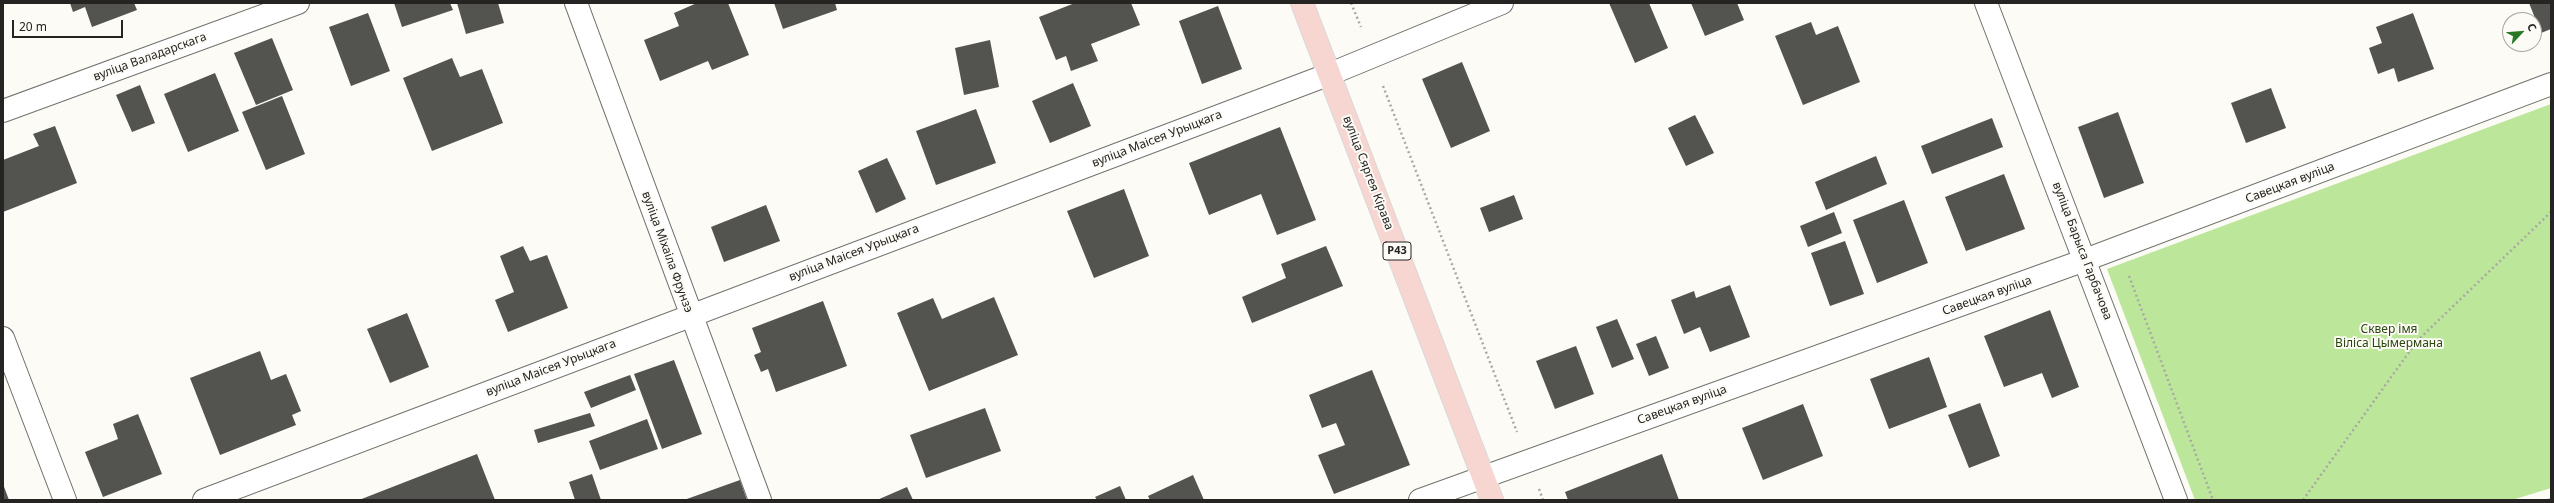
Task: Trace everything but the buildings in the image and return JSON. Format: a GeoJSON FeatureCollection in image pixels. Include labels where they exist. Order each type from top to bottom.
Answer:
{"type":"FeatureCollection","features":[{"type":"Feature","properties":{"kind":"main road","name":"вуліца Сяргея Кірава"},"geometry":{"type":"LineString","coordinates":[[1302,3],[1492,500]]}},
{"type":"Feature","properties":{"kind":"street","name":"вуліца Валадарскага"},"geometry":{"type":"LineString","coordinates":[[3,111],[298,3]]}},
{"type":"Feature","properties":{"kind":"street","name":"вуліца Міхаіла Фрунзэ"},"geometry":{"type":"LineString","coordinates":[[576,3],[760,500]]}},
{"type":"Feature","properties":{"kind":"street","name":"вуліца Маісея Урыцкага"},"geometry":{"type":"LineString","coordinates":[[204,500],[1330,74],[1502,3]]}},
{"type":"Feature","properties":{"kind":"street","name":"вуліца Барыса Гарбачова"},"geometry":{"type":"LineString","coordinates":[[1986,3],[2176,500]]}},
{"type":"Feature","properties":{"kind":"street","name":"Савецкая вуліца"},"geometry":{"type":"LineString","coordinates":[[1420,500],[1527,460],[2118,248],[2551,84]]}},
{"type":"Feature","properties":{"kind":"street"},"geometry":{"type":"LineString","coordinates":[[3,338],[65,500]]}},
{"type":"Feature","properties":{"kind":"path"},"geometry":{"type":"LineString","coordinates":[[1351,3],[1527,460]]}},
{"type":"Feature","properties":{"kind":"path"},"geometry":{"type":"LineString","coordinates":[[2303,500],[2417,342],[2551,212]]}},
{"type":"Feature","properties":{"kind":"path"},"geometry":{"type":"LineString","coordinates":[[2118,248],[2213,500]]}},
{"type":"Feature","properties":{"kind":"green space","name":"Сквер імя Віліса Цымермана"},"geometry":{"type":"Polygon","coordinates":[[[2551,104],[2551,488],[2512,500],[2195,500],[2107,269],[2551,104]]]}}]}
